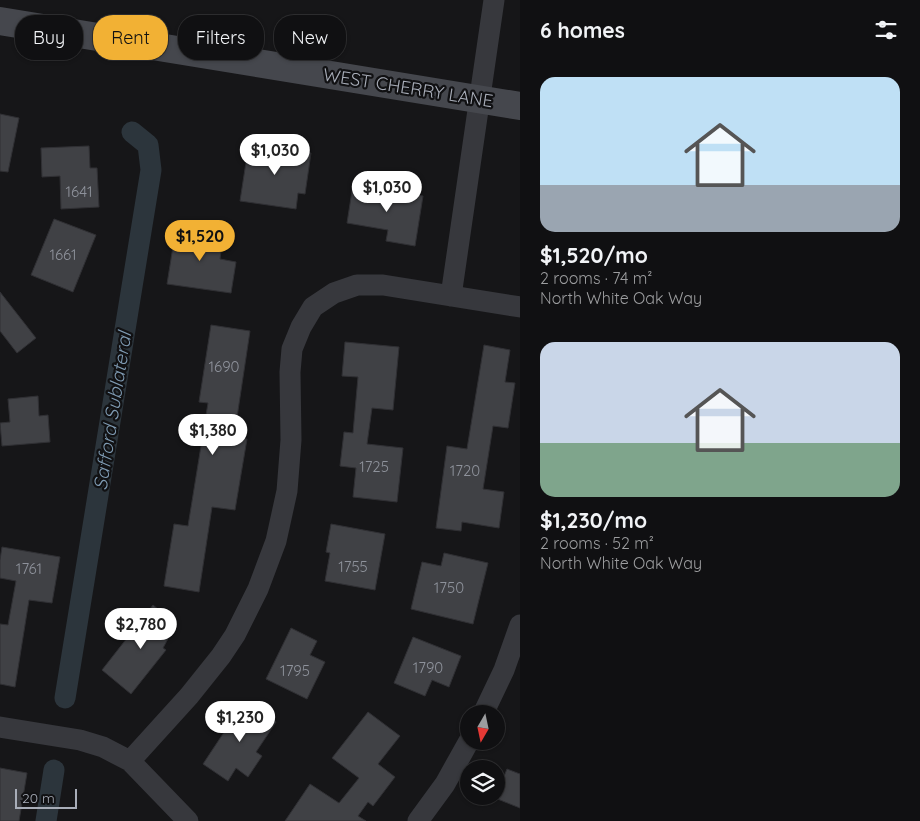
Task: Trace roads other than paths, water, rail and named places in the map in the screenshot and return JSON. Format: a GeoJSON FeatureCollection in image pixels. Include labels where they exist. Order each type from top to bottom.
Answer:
{"type":"FeatureCollection","features":[{"type":"Feature","properties":{"kind":"main road","name":"WEST CHERRY LANE"},"geometry":{"type":"LineString","coordinates":[[0,21],[520,106]]}},
{"type":"Feature","properties":{"kind":"street"},"geometry":{"type":"LineString","coordinates":[[451,296],[494,0]]}},
{"type":"Feature","properties":{"kind":"street"},"geometry":{"type":"LineString","coordinates":[[130,760],[189,696],[221,656],[235,635],[258,589],[276,541],[287,491],[291,440],[290,372],[292,350],[301,327],[313,307],[334,293],[357,285],[383,285],[520,307]]}},
{"type":"Feature","properties":{"kind":"street"},"geometry":{"type":"LineString","coordinates":[[487,705],[504,670],[520,625]]}},
{"type":"Feature","properties":{"kind":"street"},"geometry":{"type":"LineString","coordinates":[[0,727],[80,740],[104,747],[130,760],[188,821]]}},
{"type":"Feature","properties":{"kind":"street"},"geometry":{"type":"LineString","coordinates":[[418,821],[445,784],[464,750]]}},
{"type":"Feature","properties":{"kind":"waterway","name":"Safford Sublateral"},"geometry":{"type":"LineString","coordinates":[[65,698],[151,170],[148,145],[132,132]]}},
{"type":"Feature","properties":{"kind":"waterway","name":"Safford Sublateral"},"geometry":{"type":"LineString","coordinates":[[46,821],[54,770]]}}]}
